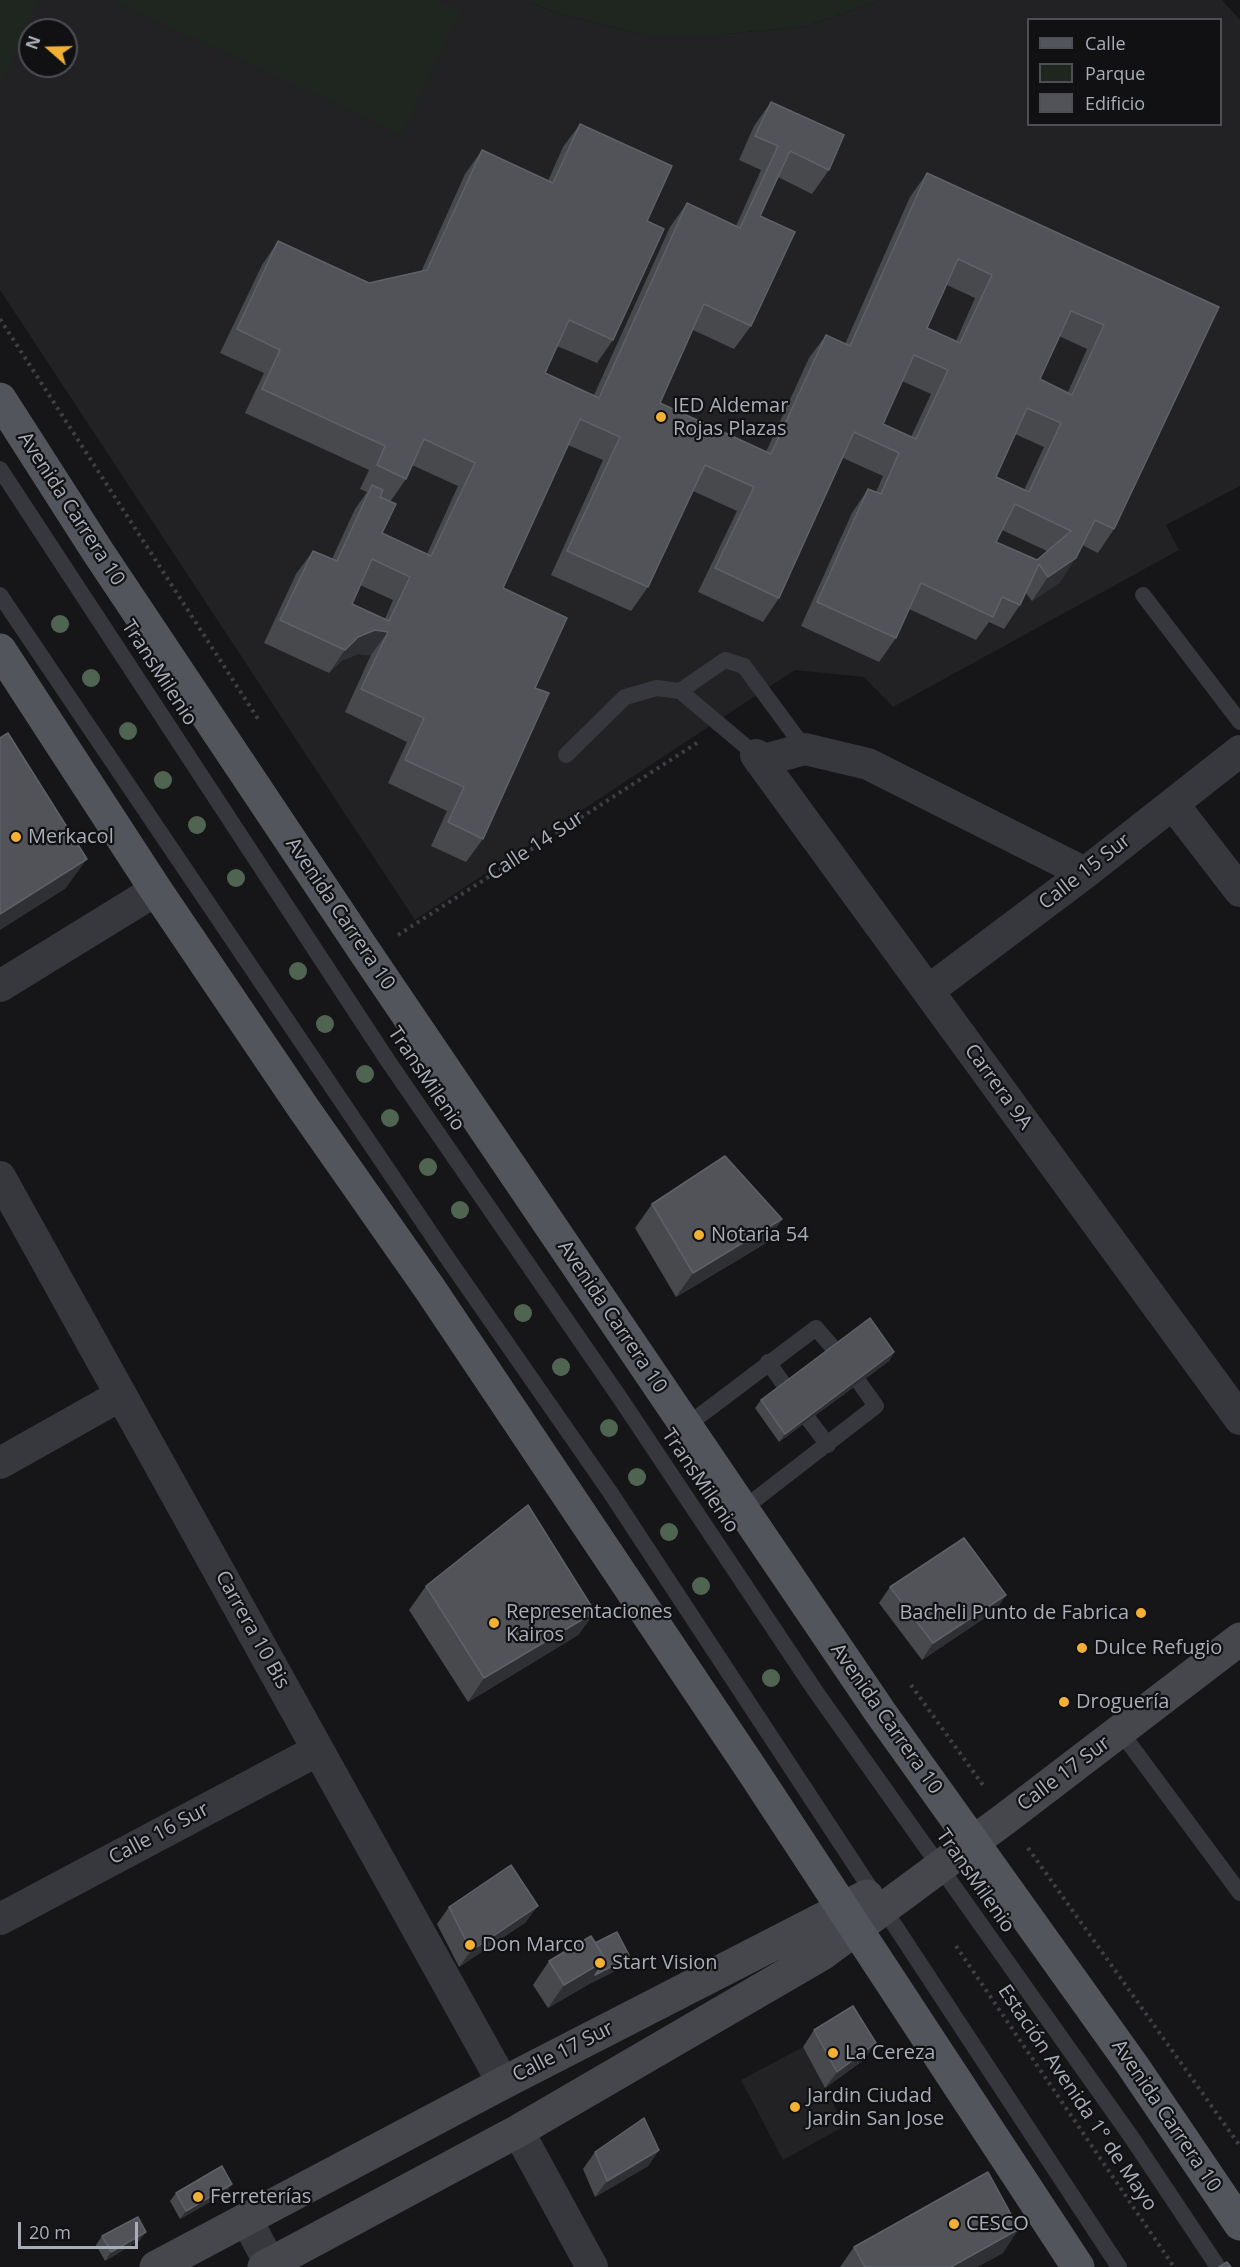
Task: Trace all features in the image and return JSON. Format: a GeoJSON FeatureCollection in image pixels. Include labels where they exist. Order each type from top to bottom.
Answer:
{"type":"FeatureCollection","features":[{"type":"Feature","properties":{"kind":"main road","name":"Avenida Carrera 10"},"geometry":{"type":"LineString","coordinates":[[0,399],[98,552],[367,955],[880,1712],[1133,2066],[1240,2224]]}},
{"type":"Feature","properties":{"kind":"main road"},"geometry":{"type":"LineString","coordinates":[[0,650],[156,890],[304,1109],[437,1299],[850,1918],[1078,2267]]}},
{"type":"Feature","properties":{"kind":"street"},"geometry":{"type":"LineString","coordinates":[[758,758],[805,749],[868,764],[1085,873]]}},
{"type":"Feature","properties":{"kind":"street","name":"Calle 15 Sur"},"geometry":{"type":"LineString","coordinates":[[928,991],[1085,873],[1240,751]]}},
{"type":"Feature","properties":{"kind":"street","name":"Carrera 9A"},"geometry":{"type":"LineString","coordinates":[[758,758],[1240,1419]]}},
{"type":"Feature","properties":{"kind":"street"},"geometry":{"type":"LineString","coordinates":[[1173,804],[1240,891]]}},
{"type":"Feature","properties":{"kind":"street"},"geometry":{"type":"LineString","coordinates":[[0,986],[156,890]]}},
{"type":"Feature","properties":{"kind":"street","name":"Carrera 10 Bis"},"geometry":{"type":"LineString","coordinates":[[0,1177],[503,2083]]}},
{"type":"Feature","properties":{"kind":"street"},"geometry":{"type":"LineString","coordinates":[[0,1463],[121,1395]]}},
{"type":"Feature","properties":{"kind":"street","name":"Calle 17 Sur"},"geometry":{"type":"LineString","coordinates":[[156,2267],[503,2083],[850,1918],[973,1843],[1240,1639]]}},
{"type":"Feature","properties":{"kind":"street","name":"Calle 16 Sur"},"geometry":{"type":"LineString","coordinates":[[0,1919],[318,1750]]}},
{"type":"Feature","properties":{"kind":"street","name":"Calle 17 Sur"},"geometry":{"type":"LineString","coordinates":[[269,2266],[518,2131],[822,1954],[850,1918]]}},
{"type":"Feature","properties":{"kind":"street"},"geometry":{"type":"LineString","coordinates":[[518,2131],[592,2267]]}},
{"type":"Feature","properties":{"kind":"street"},"geometry":{"type":"LineString","coordinates":[[246,2219],[269,2266]]}},
{"type":"Feature","properties":{"kind":"lane","name":"TransMilenio"},"geometry":{"type":"LineString","coordinates":[[0,469],[388,1061],[620,1398],[814,1689],[1130,2134],[1218,2267]]}},
{"type":"Feature","properties":{"kind":"lane"},"geometry":{"type":"LineString","coordinates":[[0,595],[446,1256],[610,1492],[1119,2267]]}},
{"type":"Feature","properties":{"kind":"lane"},"geometry":{"type":"LineString","coordinates":[[1143,595],[1240,722]]}},
{"type":"Feature","properties":{"kind":"lane"},"geometry":{"type":"LineString","coordinates":[[680,691],[725,660],[744,666],[805,749]]}},
{"type":"Feature","properties":{"kind":"lane"},"geometry":{"type":"LineString","coordinates":[[566,755],[625,698],[657,688],[680,691],[758,758]]}},
{"type":"Feature","properties":{"kind":"lane"},"geometry":{"type":"LineString","coordinates":[[686,1426],[816,1328],[834,1349]]}},
{"type":"Feature","properties":{"kind":"lane"},"geometry":{"type":"LineString","coordinates":[[768,1362],[784,1386]]}},
{"type":"Feature","properties":{"kind":"lane"},"geometry":{"type":"LineString","coordinates":[[743,1509],[876,1406],[859,1382]]}},
{"type":"Feature","properties":{"kind":"lane"},"geometry":{"type":"LineString","coordinates":[[809,1420],[828,1445]]}},
{"type":"Feature","properties":{"kind":"lane"},"geometry":{"type":"LineString","coordinates":[[1120,1731],[1240,1893]]}},
{"type":"Feature","properties":{"kind":"path"},"geometry":{"type":"LineString","coordinates":[[0,319],[260,722]]}},
{"type":"Feature","properties":{"kind":"path","name":"Calle 14 Sur"},"geometry":{"type":"LineString","coordinates":[[367,955],[705,737]]}},
{"type":"Feature","properties":{"kind":"path"},"geometry":{"type":"LineString","coordinates":[[393,927],[405,945]]}},
{"type":"Feature","properties":{"kind":"path"},"geometry":{"type":"LineString","coordinates":[[904,1676],[953,1743]]}},
{"type":"Feature","properties":{"kind":"path"},"geometry":{"type":"LineString","coordinates":[[1053,1882],[1240,2146]]}},
{"type":"Feature","properties":{"kind":"path","name":"Estación Avenida 1° de Mayo"},"geometry":{"type":"LineString","coordinates":[[956,1946],[1174,2267]]}},
{"type":"Feature","properties":{"kind":"shaded area","name":"IED Aldemar Rojas Plazas"},"geometry":{"type":"Polygon","coordinates":[[[0,0],[524,0],[557,13],[642,34],[726,34],[807,26],[881,0],[1222,0],[1240,20],[1240,486],[1166,525],[1179,550],[893,707],[864,677],[795,670],[415,920],[0,290],[0,0]]]}},
{"type":"Feature","properties":{"kind":"shaded area","name":"Jardin Ciudad Jardin San Jose"},"geometry":{"type":"Polygon","coordinates":[[[803,2047],[845,2126],[783,2160],[741,2080],[803,2047]]]}},
{"type":"Feature","properties":{"kind":"green space"},"geometry":{"type":"Polygon","coordinates":[[[0,0],[39,0],[31,18],[18,18],[18,46],[0,85],[0,0]]]}},
{"type":"Feature","properties":{"kind":"green space"},"geometry":{"type":"Polygon","coordinates":[[[111,0],[436,0],[461,11],[402,134],[111,0]]]}},
{"type":"Feature","properties":{"kind":"green space"},"geometry":{"type":"Polygon","coordinates":[[[524,0],[881,0],[807,26],[726,34],[642,34],[557,13],[524,0]]]}},
{"type":"Feature","properties":{"kind":"building"},"geometry":{"type":"Polygon","coordinates":[[[771,102],[844,135],[829,170],[790,151],[760,216],[795,232],[751,326],[704,304],[660,403],[771,454],[826,335],[850,346],[927,173],[1219,307],[1114,529],[1095,520],[1076,558],[1048,577],[1039,564],[1020,605],[1002,597],[993,617],[921,583],[896,638],[817,602],[868,489],[881,494],[899,453],[854,432],[779,598],[715,568],[754,487],[705,465],[648,587],[567,551],[620,437],[580,419],[503,588],[567,618],[535,688],[549,693],[483,839],[448,822],[464,787],[405,760],[424,718],[361,689],[388,632],[375,630],[358,637],[345,650],[280,620],[313,551],[337,561],[372,485],[383,490],[380,497],[396,504],[382,533],[431,556],[475,463],[424,439],[406,479],[377,465],[385,446],[262,389],[280,350],[237,329],[278,241],[369,283],[427,270],[482,150],[553,183],[580,124],[672,166],[647,221],[664,229],[613,340],[569,320],[545,373],[599,398],[687,203],[740,228],[778,146],[755,136],[771,102]],[[958,259],[927,328],[960,343],[992,275],[958,259]],[[1071,311],[1040,379],[1072,395],[1104,325],[1071,311]],[[914,355],[883,424],[916,439],[948,370],[914,355]],[[1027,408],[996,477],[1029,492],[1061,423],[1027,408]],[[1015,504],[996,542],[1037,560],[1071,531],[1015,504]],[[372,559],[352,604],[389,621],[410,577],[372,559]]]}},
{"type":"Feature","properties":{"kind":"building"},"geometry":{"type":"Polygon","coordinates":[[[8,733],[87,859],[0,914],[0,738],[8,733]]]}},
{"type":"Feature","properties":{"kind":"building","name":"Notaria 54"},"geometry":{"type":"Polygon","coordinates":[[[725,1156],[782,1219],[693,1273],[652,1204],[725,1156]]]}},
{"type":"Feature","properties":{"kind":"building"},"geometry":{"type":"Polygon","coordinates":[[[870,1318],[894,1352],[785,1434],[761,1400],[870,1318]]]}},
{"type":"Feature","properties":{"kind":"building","name":"Representaciones Kairos"},"geometry":{"type":"Polygon","coordinates":[[[528,1505],[595,1612],[484,1678],[426,1586],[528,1505]]]}},
{"type":"Feature","properties":{"kind":"building"},"geometry":{"type":"Polygon","coordinates":[[[964,1538],[1006,1595],[933,1643],[890,1587],[964,1538]]]}},
{"type":"Feature","properties":{"kind":"building","name":"Don Marco"},"geometry":{"type":"Polygon","coordinates":[[[511,1865],[538,1906],[471,1951],[449,1907],[511,1865]]]}},
{"type":"Feature","properties":{"kind":"building"},"geometry":{"type":"Polygon","coordinates":[[[617,1932],[630,1957],[595,1975],[606,1960],[595,1943],[617,1932]]]}},
{"type":"Feature","properties":{"kind":"building"},"geometry":{"type":"Polygon","coordinates":[[[591,1936],[606,1960],[564,1985],[549,1961],[591,1936]]]}},
{"type":"Feature","properties":{"kind":"building"},"geometry":{"type":"Polygon","coordinates":[[[853,2006],[876,2043],[837,2072],[814,2030],[853,2006]]]}},
{"type":"Feature","properties":{"kind":"building"},"geometry":{"type":"Polygon","coordinates":[[[644,2118],[659,2150],[607,2181],[595,2152],[644,2118]]]}},
{"type":"Feature","properties":{"kind":"building","name":"Ferreterías"},"geometry":{"type":"Polygon","coordinates":[[[222,2166],[232,2184],[186,2211],[176,2193],[222,2166]]]}},
{"type":"Feature","properties":{"kind":"building","name":"CESCO"},"geometry":{"type":"Polygon","coordinates":[[[988,2172],[1019,2229],[951,2267],[865,2267],[854,2247],[988,2172]]]}},
{"type":"Feature","properties":{"kind":"building"},"geometry":{"type":"Polygon","coordinates":[[[138,2217],[146,2232],[111,2252],[102,2236],[138,2217]]]}},
{"type":"Feature","properties":{"kind":"building"},"geometry":{"type":"Polygon","coordinates":[[[1227,2262],[1231,2267],[1219,2267],[1227,2262]]]}},
{"type":"Feature","properties":{"kind":"place","name":"IED Aldemar Rojas Plazas"},"geometry":{"type":"Point","coordinates":[661,417]}},
{"type":"Feature","properties":{"kind":"place","name":"Merkacol"},"geometry":{"type":"Point","coordinates":[16,837]}},
{"type":"Feature","properties":{"kind":"place","name":"Notaria 54"},"geometry":{"type":"Point","coordinates":[699,1235]}},
{"type":"Feature","properties":{"kind":"place","name":"Bacheli Punto de Fabrica"},"geometry":{"type":"Point","coordinates":[1141,1613]}},
{"type":"Feature","properties":{"kind":"place","name":"Representaciones Kairos"},"geometry":{"type":"Point","coordinates":[494,1623]}},
{"type":"Feature","properties":{"kind":"place","name":"Dulce Refugio"},"geometry":{"type":"Point","coordinates":[1082,1648]}},
{"type":"Feature","properties":{"kind":"place","name":"Droguería"},"geometry":{"type":"Point","coordinates":[1064,1702]}},
{"type":"Feature","properties":{"kind":"place","name":"Don Marco"},"geometry":{"type":"Point","coordinates":[470,1945]}},
{"type":"Feature","properties":{"kind":"place","name":"Start Vision"},"geometry":{"type":"Point","coordinates":[600,1963]}},
{"type":"Feature","properties":{"kind":"place","name":"La Cereza"},"geometry":{"type":"Point","coordinates":[833,2053]}},
{"type":"Feature","properties":{"kind":"place","name":"Jardin Ciudad Jardin San Jose"},"geometry":{"type":"Point","coordinates":[795,2107]}},
{"type":"Feature","properties":{"kind":"place","name":"Ferreterías"},"geometry":{"type":"Point","coordinates":[198,2197]}},
{"type":"Feature","properties":{"kind":"place","name":"CESCO"},"geometry":{"type":"Point","coordinates":[954,2224]}}]}
